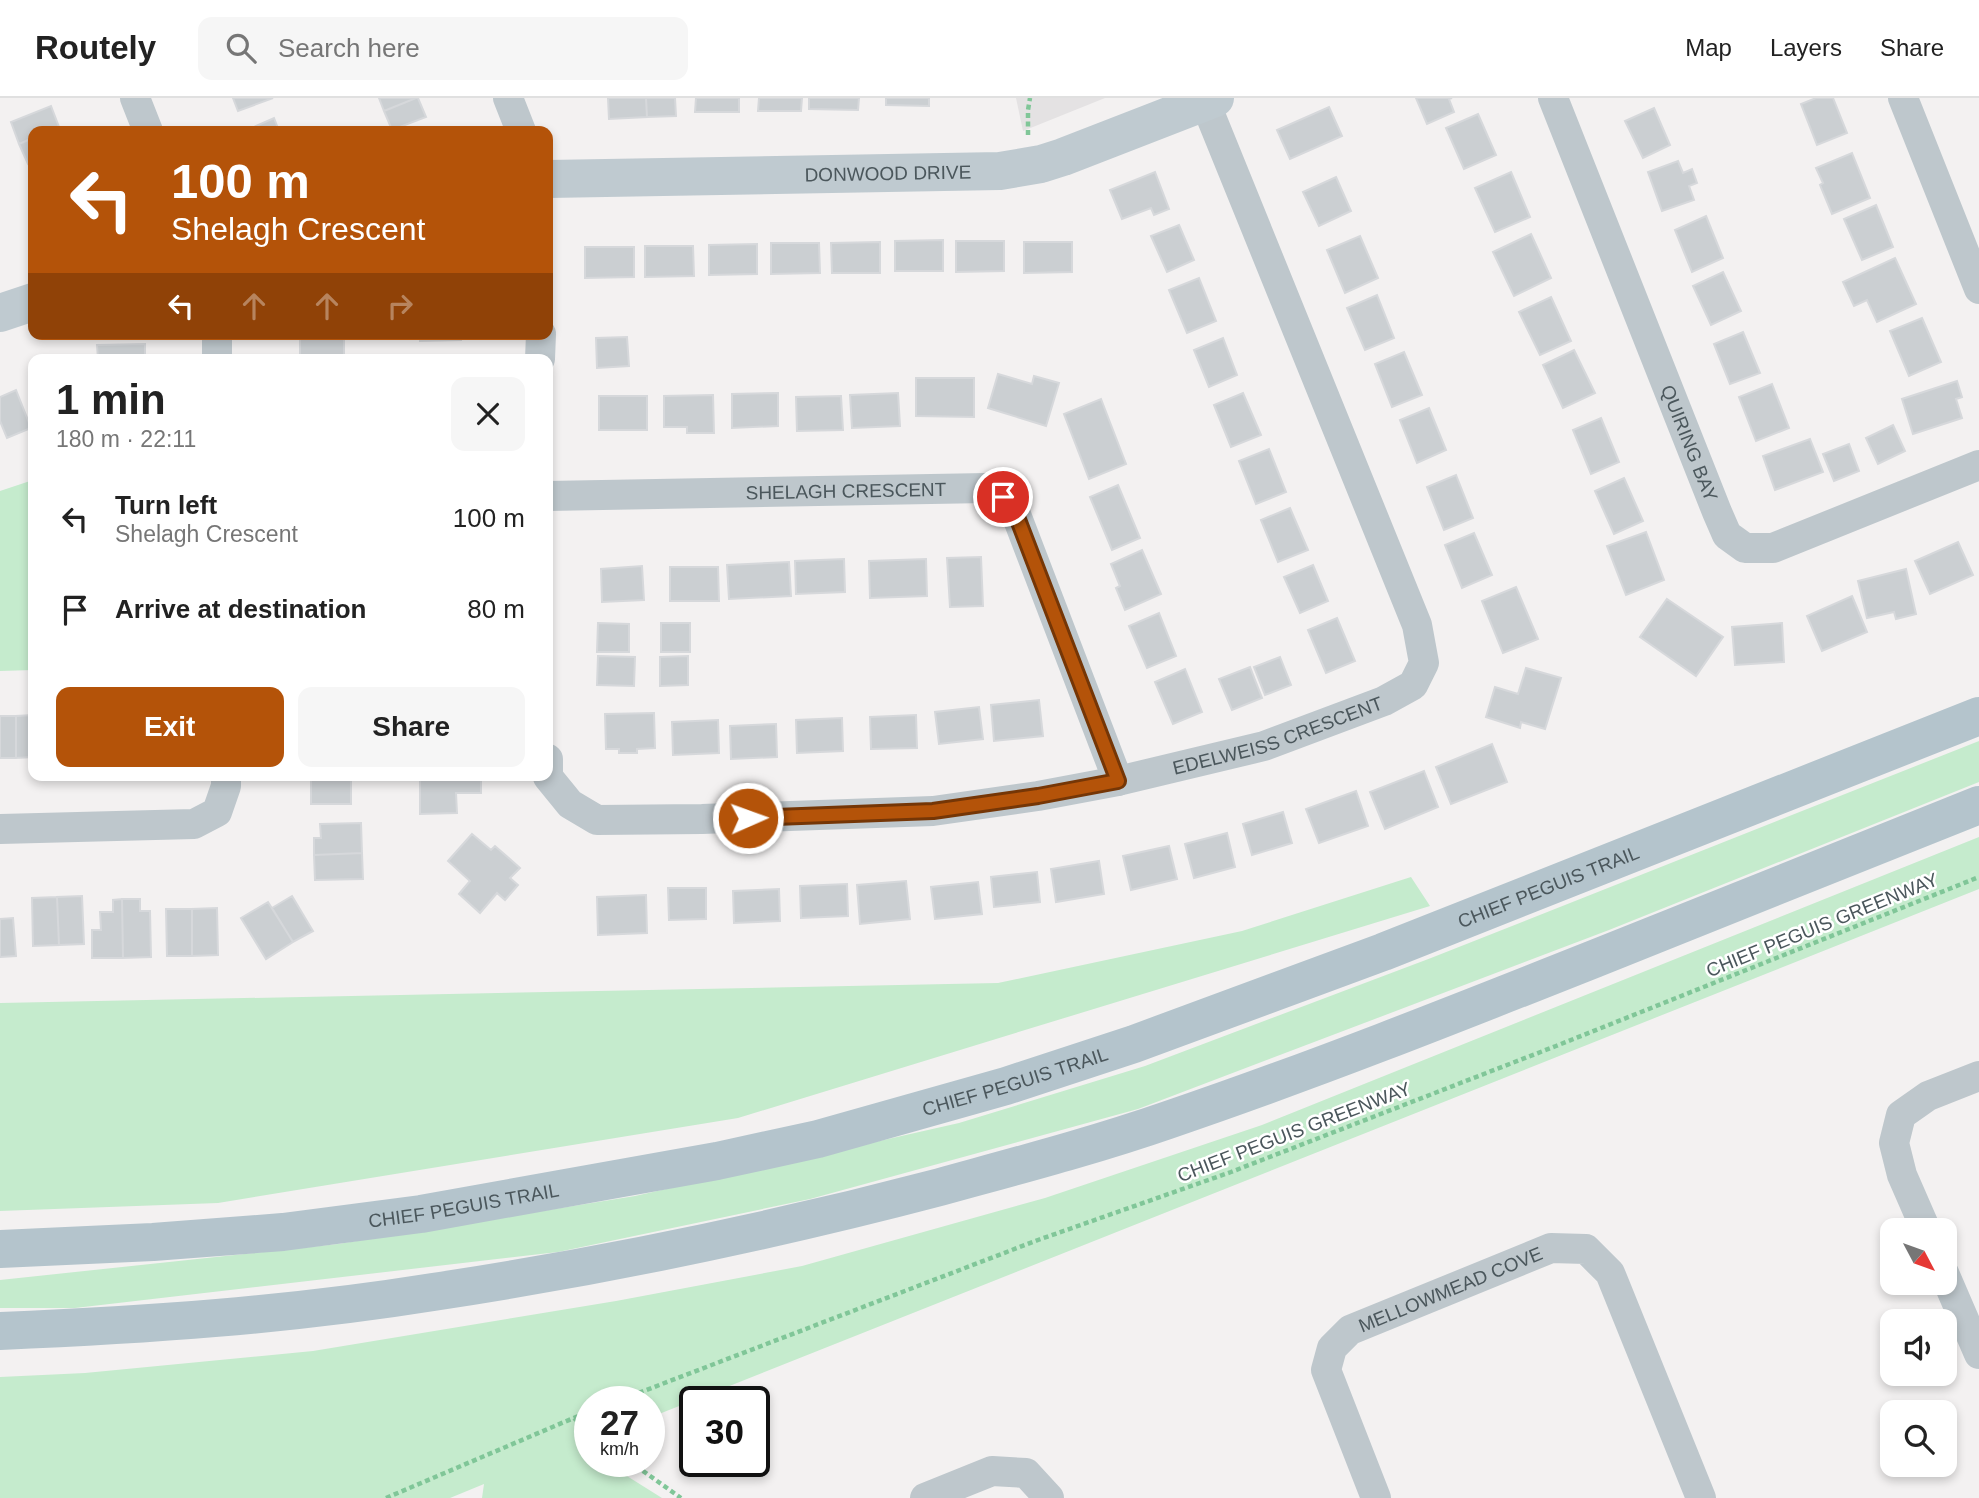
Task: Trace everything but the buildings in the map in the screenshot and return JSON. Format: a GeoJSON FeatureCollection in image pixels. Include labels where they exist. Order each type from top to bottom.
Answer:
{"type":"FeatureCollection","features":[{"type":"Feature","properties":{"kind":"main road","name":"CHIEF PEGUIS TRAIL"},"geometry":{"type":"LineString","coordinates":[[0,1249],[166,1241],[282,1231],[421,1214],[717,1161],[818,1139],[1006,1086],[1222,1012],[1383,953],[1979,716]]}},
{"type":"Feature","properties":{"kind":"main road"},"geometry":{"type":"LineString","coordinates":[[0,1331],[159,1322],[431,1293],[616,1261],[734,1237],[899,1198],[1029,1163],[1164,1122],[1322,1065],[1979,805]]}},
{"type":"Feature","properties":{"kind":"street"},"geometry":{"type":"LineString","coordinates":[[135,98],[146,126]]}},
{"type":"Feature","properties":{"kind":"street"},"geometry":{"type":"LineString","coordinates":[[508,98],[519,126]]}},
{"type":"Feature","properties":{"kind":"street","name":"QUIRING BAY"},"geometry":{"type":"LineString","coordinates":[[1553,98],[1727,535],[1745,548],[1773,548],[1979,465]]}},
{"type":"Feature","properties":{"kind":"street"},"geometry":{"type":"LineString","coordinates":[[1903,98],[1979,289]]}},
{"type":"Feature","properties":{"kind":"street","name":"DONWOOD DRIVE"},"geometry":{"type":"LineString","coordinates":[[553,179],[999,171],[1041,164],[1063,157],[1210,100]]}},
{"type":"Feature","properties":{"kind":"street","name":"EDELWEISS CRESCENT"},"geometry":{"type":"LineString","coordinates":[[551,781],[570,804],[597,820],[933,811],[1118,781],[1264,746],[1384,701],[1413,685],[1424,663],[1417,625],[1210,100]]}},
{"type":"Feature","properties":{"kind":"street"},"geometry":{"type":"LineString","coordinates":[[0,313],[28,304]]}},
{"type":"Feature","properties":{"kind":"street","name":"SHELAGH CRESCENT"},"geometry":{"type":"LineString","coordinates":[[553,496],[987,488],[1003,497],[1017,517],[1118,781]]}},
{"type":"Feature","properties":{"kind":"street"},"geometry":{"type":"LineString","coordinates":[[0,829],[194,824],[216,812],[226,781]]}},
{"type":"Feature","properties":{"kind":"street"},"geometry":{"type":"LineString","coordinates":[[1921,1218],[1902,1175],[1894,1143],[1900,1115],[1928,1096],[1979,1076]]}},
{"type":"Feature","properties":{"kind":"street","name":"MELLOWMEAD COVE"},"geometry":{"type":"LineString","coordinates":[[1376,1498],[1326,1370],[1332,1348],[1350,1330],[1550,1248],[1586,1249],[1610,1273],[1701,1498]]}},
{"type":"Feature","properties":{"kind":"street"},"geometry":{"type":"LineString","coordinates":[[1954,1295],[1979,1354]]}},
{"type":"Feature","properties":{"kind":"street"},"geometry":{"type":"LineString","coordinates":[[925,1498],[992,1471],[1026,1473],[1049,1498]]}},
{"type":"Feature","properties":{"kind":"path","name":"CHIEF PEGUIS GREENWAY"},"geometry":{"type":"LineString","coordinates":[[657,1386],[1038,1240],[1231,1172],[1979,877]]}},
{"type":"Feature","properties":{"kind":"path"},"geometry":{"type":"LineString","coordinates":[[386,1498],[574,1418]]}},
{"type":"Feature","properties":{"kind":"path"},"geometry":{"type":"LineString","coordinates":[[651,1477],[681,1498]]}},
{"type":"Feature","properties":{"kind":"shaded area"},"geometry":{"type":"Polygon","coordinates":[[[1016,98],[1105,98],[1023,131],[1016,98]]]}},
{"type":"Feature","properties":{"kind":"green space"},"geometry":{"type":"Polygon","coordinates":[[[28,482],[28,670],[0,671],[0,491],[28,482]]]}},
{"type":"Feature","properties":{"kind":"green space"},"geometry":{"type":"Polygon","coordinates":[[[1979,741],[1979,782],[1609,930],[1138,1109],[810,1199],[558,1252],[75,1308],[0,1308],[0,1280],[338,1244],[635,1196],[959,1123],[1145,1066],[1431,958],[1979,741]]]}},
{"type":"Feature","properties":{"kind":"green space"},"geometry":{"type":"Polygon","coordinates":[[[1979,837],[1979,889],[729,1386],[679,1386],[679,1406],[665,1412],[665,1386],[574,1386],[574,1477],[629,1477],[662,1498],[482,1498],[484,1484],[450,1498],[0,1498],[0,1377],[85,1373],[313,1351],[616,1301],[802,1266],[1045,1198],[1262,1125],[1979,837]]]}},
{"type":"Feature","properties":{"kind":"green space"},"geometry":{"type":"Polygon","coordinates":[[[1411,877],[1430,906],[738,1118],[218,1203],[0,1211],[0,1003],[998,983],[1242,931],[1411,877]]]}},
{"type":"Feature","properties":{"kind":"route"},"geometry":{"type":"LineString","coordinates":[[748,818],[933,811],[1118,781],[1017,517],[1003,497]]}}]}
